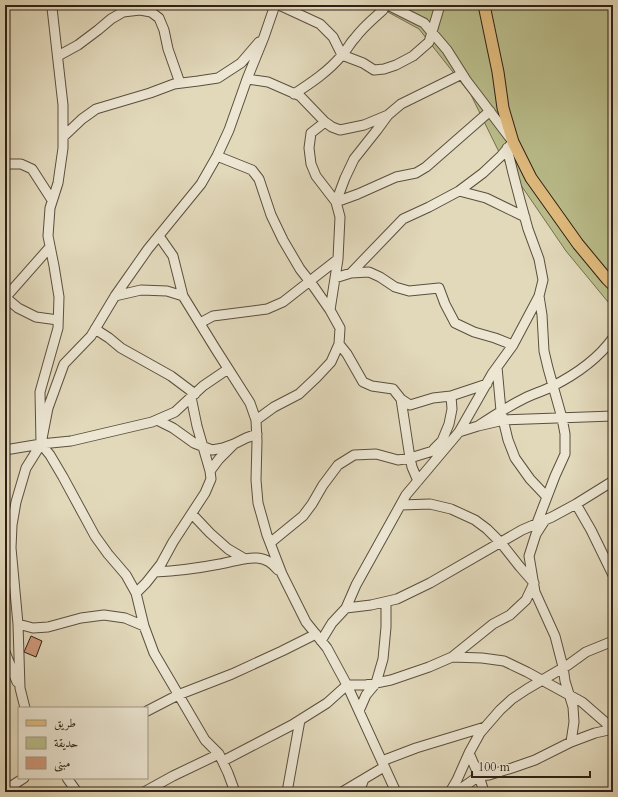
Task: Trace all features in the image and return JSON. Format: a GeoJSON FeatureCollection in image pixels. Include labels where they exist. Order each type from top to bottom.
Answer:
{"type":"FeatureCollection","features":[{"type":"Feature","properties":{"kind":"main road"},"geometry":{"type":"LineString","coordinates":[[484,5],[498,72],[510,145],[531,178],[578,244],[613,285]]}},
{"type":"Feature","properties":{"kind":"street"},"geometry":{"type":"LineString","coordinates":[[53,5],[52,8],[63,105],[63,148],[58,183],[50,208],[48,236],[59,297],[58,328],[40,392],[41,444],[50,455],[96,536],[108,554],[126,575],[136,593],[144,626],[154,653],[205,740],[221,758],[234,792]]}},
{"type":"Feature","properties":{"kind":"street"},"geometry":{"type":"LineString","coordinates":[[20,688],[18,624],[11,548],[14,510],[26,468],[41,444],[48,408],[64,364],[91,336],[115,296],[159,236],[201,184],[217,156],[229,130],[275,5]]}},
{"type":"Feature","properties":{"kind":"street"},"geometry":{"type":"LineString","coordinates":[[279,5],[320,24],[333,37],[342,56],[363,63],[374,70],[384,69],[396,65],[413,56],[429,42],[440,5]]}},
{"type":"Feature","properties":{"kind":"street"},"geometry":{"type":"LineString","coordinates":[[148,710],[178,695],[319,637],[346,608],[356,585],[406,495],[459,432],[497,367],[512,345],[539,296],[542,280],[539,259],[525,217],[513,173],[510,145],[490,111],[446,50],[424,24],[386,7],[354,38],[342,56],[316,80],[294,94]]}},
{"type":"Feature","properties":{"kind":"street"},"geometry":{"type":"LineString","coordinates":[[58,56],[78,45],[111,19],[123,12],[140,10],[151,12],[159,18],[164,30],[168,50],[180,83]]}},
{"type":"Feature","properties":{"kind":"street"},"geometry":{"type":"LineString","coordinates":[[63,137],[82,119],[96,109],[150,93],[174,84],[198,82],[218,78],[241,63],[264,37]]}},
{"type":"Feature","properties":{"kind":"street"},"geometry":{"type":"LineString","coordinates":[[336,202],[354,159],[388,115],[401,104],[462,74]]}},
{"type":"Feature","properties":{"kind":"street"},"geometry":{"type":"LineString","coordinates":[[247,79],[268,82],[300,96],[325,122],[340,130],[364,125],[388,115]]}},
{"type":"Feature","properties":{"kind":"street"},"geometry":{"type":"LineString","coordinates":[[336,202],[396,177],[416,173],[426,167],[490,111]]}},
{"type":"Feature","properties":{"kind":"street"},"geometry":{"type":"LineString","coordinates":[[325,122],[311,133],[310,148],[311,164],[316,176],[336,202],[340,217],[338,259],[330,310]]}},
{"type":"Feature","properties":{"kind":"street"},"geometry":{"type":"LineString","coordinates":[[350,272],[403,219],[459,191],[501,156],[510,145]]}},
{"type":"Feature","properties":{"kind":"street"},"geometry":{"type":"LineString","coordinates":[[217,156],[252,170],[259,180],[271,215],[283,240],[300,269],[330,310],[340,328],[340,344],[331,362],[300,394],[274,407],[256,420]]}},
{"type":"Feature","properties":{"kind":"street"},"geometry":{"type":"LineString","coordinates":[[5,164],[21,164],[32,169],[52,200]]}},
{"type":"Feature","properties":{"kind":"street"},"geometry":{"type":"LineString","coordinates":[[459,191],[486,198],[525,217]]}},
{"type":"Feature","properties":{"kind":"street"},"geometry":{"type":"LineString","coordinates":[[159,236],[173,256],[183,296],[250,403],[256,420],[256,480],[258,503],[282,574],[306,622],[327,648],[347,685],[396,792]]}},
{"type":"Feature","properties":{"kind":"street"},"geometry":{"type":"LineString","coordinates":[[50,247],[5,298],[18,308],[36,316],[58,320]]}},
{"type":"Feature","properties":{"kind":"street"},"geometry":{"type":"LineString","coordinates":[[200,323],[213,316],[267,309],[283,302],[338,259]]}},
{"type":"Feature","properties":{"kind":"street"},"geometry":{"type":"LineString","coordinates":[[335,278],[350,272],[369,272],[395,287],[409,292],[439,288],[455,323],[474,332],[512,345]]}},
{"type":"Feature","properties":{"kind":"street"},"geometry":{"type":"LineString","coordinates":[[115,296],[141,290],[167,291],[183,296]]}},
{"type":"Feature","properties":{"kind":"street"},"geometry":{"type":"LineString","coordinates":[[539,296],[542,315],[544,351],[565,434],[564,454],[547,497],[541,522],[529,556],[535,592],[555,636],[565,681],[573,707],[574,722],[571,742]]}},
{"type":"Feature","properties":{"kind":"street"},"geometry":{"type":"LineString","coordinates":[[95,329],[121,348],[171,376],[193,395],[197,426],[210,471],[211,479],[205,493],[161,564],[146,584],[136,593]]}},
{"type":"Feature","properties":{"kind":"street"},"geometry":{"type":"LineString","coordinates":[[459,432],[478,426],[502,415],[526,397],[553,386],[572,375],[605,349],[613,338]]}},
{"type":"Feature","properties":{"kind":"street"},"geometry":{"type":"LineString","coordinates":[[340,344],[363,382],[372,386],[393,389],[410,405],[433,398],[451,396],[487,384]]}},
{"type":"Feature","properties":{"kind":"street"},"geometry":{"type":"LineString","coordinates":[[497,367],[502,415],[508,440],[515,458],[530,479],[547,497]]}},
{"type":"Feature","properties":{"kind":"street"},"geometry":{"type":"LineString","coordinates":[[5,450],[71,441],[152,422],[175,412],[203,386],[228,369]]}},
{"type":"Feature","properties":{"kind":"street"},"geometry":{"type":"LineString","coordinates":[[430,452],[442,441],[449,424],[452,409],[451,396]]}},
{"type":"Feature","properties":{"kind":"street"},"geometry":{"type":"LineString","coordinates":[[401,398],[410,458],[418,481]]}},
{"type":"Feature","properties":{"kind":"street"},"geometry":{"type":"LineString","coordinates":[[502,415],[562,418],[613,416]]}},
{"type":"Feature","properties":{"kind":"street"},"geometry":{"type":"LineString","coordinates":[[157,420],[173,428],[194,443],[212,450],[234,444],[257,434]]}},
{"type":"Feature","properties":{"kind":"street"},"geometry":{"type":"LineString","coordinates":[[210,471],[219,459],[234,444]]}},
{"type":"Feature","properties":{"kind":"street"},"geometry":{"type":"LineString","coordinates":[[270,542],[302,516],[312,504],[322,485],[338,464],[354,455],[376,454],[398,460],[410,458],[447,446]]}},
{"type":"Feature","properties":{"kind":"street"},"geometry":{"type":"LineString","coordinates":[[346,608],[372,605],[397,599],[430,583],[522,530],[576,504],[613,481]]}},
{"type":"Feature","properties":{"kind":"street"},"geometry":{"type":"LineString","coordinates":[[401,505],[430,504],[451,509],[475,520],[501,542],[534,583]]}},
{"type":"Feature","properties":{"kind":"street"},"geometry":{"type":"LineString","coordinates":[[576,504],[591,530],[613,575]]}},
{"type":"Feature","properties":{"kind":"street"},"geometry":{"type":"LineString","coordinates":[[5,519],[14,510]]}},
{"type":"Feature","properties":{"kind":"street"},"geometry":{"type":"LineString","coordinates":[[192,514],[228,549],[245,559]]}},
{"type":"Feature","properties":{"kind":"street"},"geometry":{"type":"LineString","coordinates":[[5,566],[12,557]]}},
{"type":"Feature","properties":{"kind":"street"},"geometry":{"type":"LineString","coordinates":[[155,572],[168,572],[257,558],[271,562],[282,574]]}},
{"type":"Feature","properties":{"kind":"street"},"geometry":{"type":"LineString","coordinates":[[144,792],[173,776],[221,758],[292,726],[327,703],[347,685],[366,685],[391,680],[421,670],[452,657],[492,624],[510,616],[526,600],[534,583]]}},
{"type":"Feature","properties":{"kind":"street"},"geometry":{"type":"LineString","coordinates":[[359,711],[366,695],[376,683],[383,659],[386,627],[386,602]]}},
{"type":"Feature","properties":{"kind":"street"},"geometry":{"type":"LineString","coordinates":[[18,624],[33,628],[48,627],[81,618],[104,614],[125,618],[144,626]]}},
{"type":"Feature","properties":{"kind":"street"},"geometry":{"type":"LineString","coordinates":[[450,792],[480,733],[500,710],[512,699],[586,652],[613,641]]}},
{"type":"Feature","properties":{"kind":"street"},"geometry":{"type":"LineString","coordinates":[[5,652],[20,688],[25,707]]}},
{"type":"Feature","properties":{"kind":"street"},"geometry":{"type":"LineString","coordinates":[[452,657],[482,658],[504,661],[582,702],[613,729]]}},
{"type":"Feature","properties":{"kind":"street"},"geometry":{"type":"LineString","coordinates":[[287,792],[300,720]]}},
{"type":"Feature","properties":{"kind":"street"},"geometry":{"type":"LineString","coordinates":[[342,792],[364,779],[383,764],[416,748],[485,727]]}},
{"type":"Feature","properties":{"kind":"street"},"geometry":{"type":"LineString","coordinates":[[456,792],[479,776],[489,775],[535,760],[571,742],[595,733],[613,729]]}},
{"type":"Feature","properties":{"kind":"street"},"geometry":{"type":"LineString","coordinates":[[469,753],[484,792]]}},
{"type":"Feature","properties":{"kind":"street"},"geometry":{"type":"LineString","coordinates":[[5,790],[22,779]]}},
{"type":"Feature","properties":{"kind":"street"},"geometry":{"type":"LineString","coordinates":[[68,779],[77,792]]}},
{"type":"Feature","properties":{"kind":"street"},"geometry":{"type":"LineString","coordinates":[[359,792],[364,779]]}},
{"type":"Feature","properties":{"kind":"green space"},"geometry":{"type":"Polygon","coordinates":[[[375,5],[613,5],[613,308],[566,251],[501,156],[471,95],[419,29],[375,5]]]}},
{"type":"Feature","properties":{"kind":"building"},"geometry":{"type":"Polygon","coordinates":[[[31,636],[42,641],[36,657],[24,652],[31,636]]]}}]}
